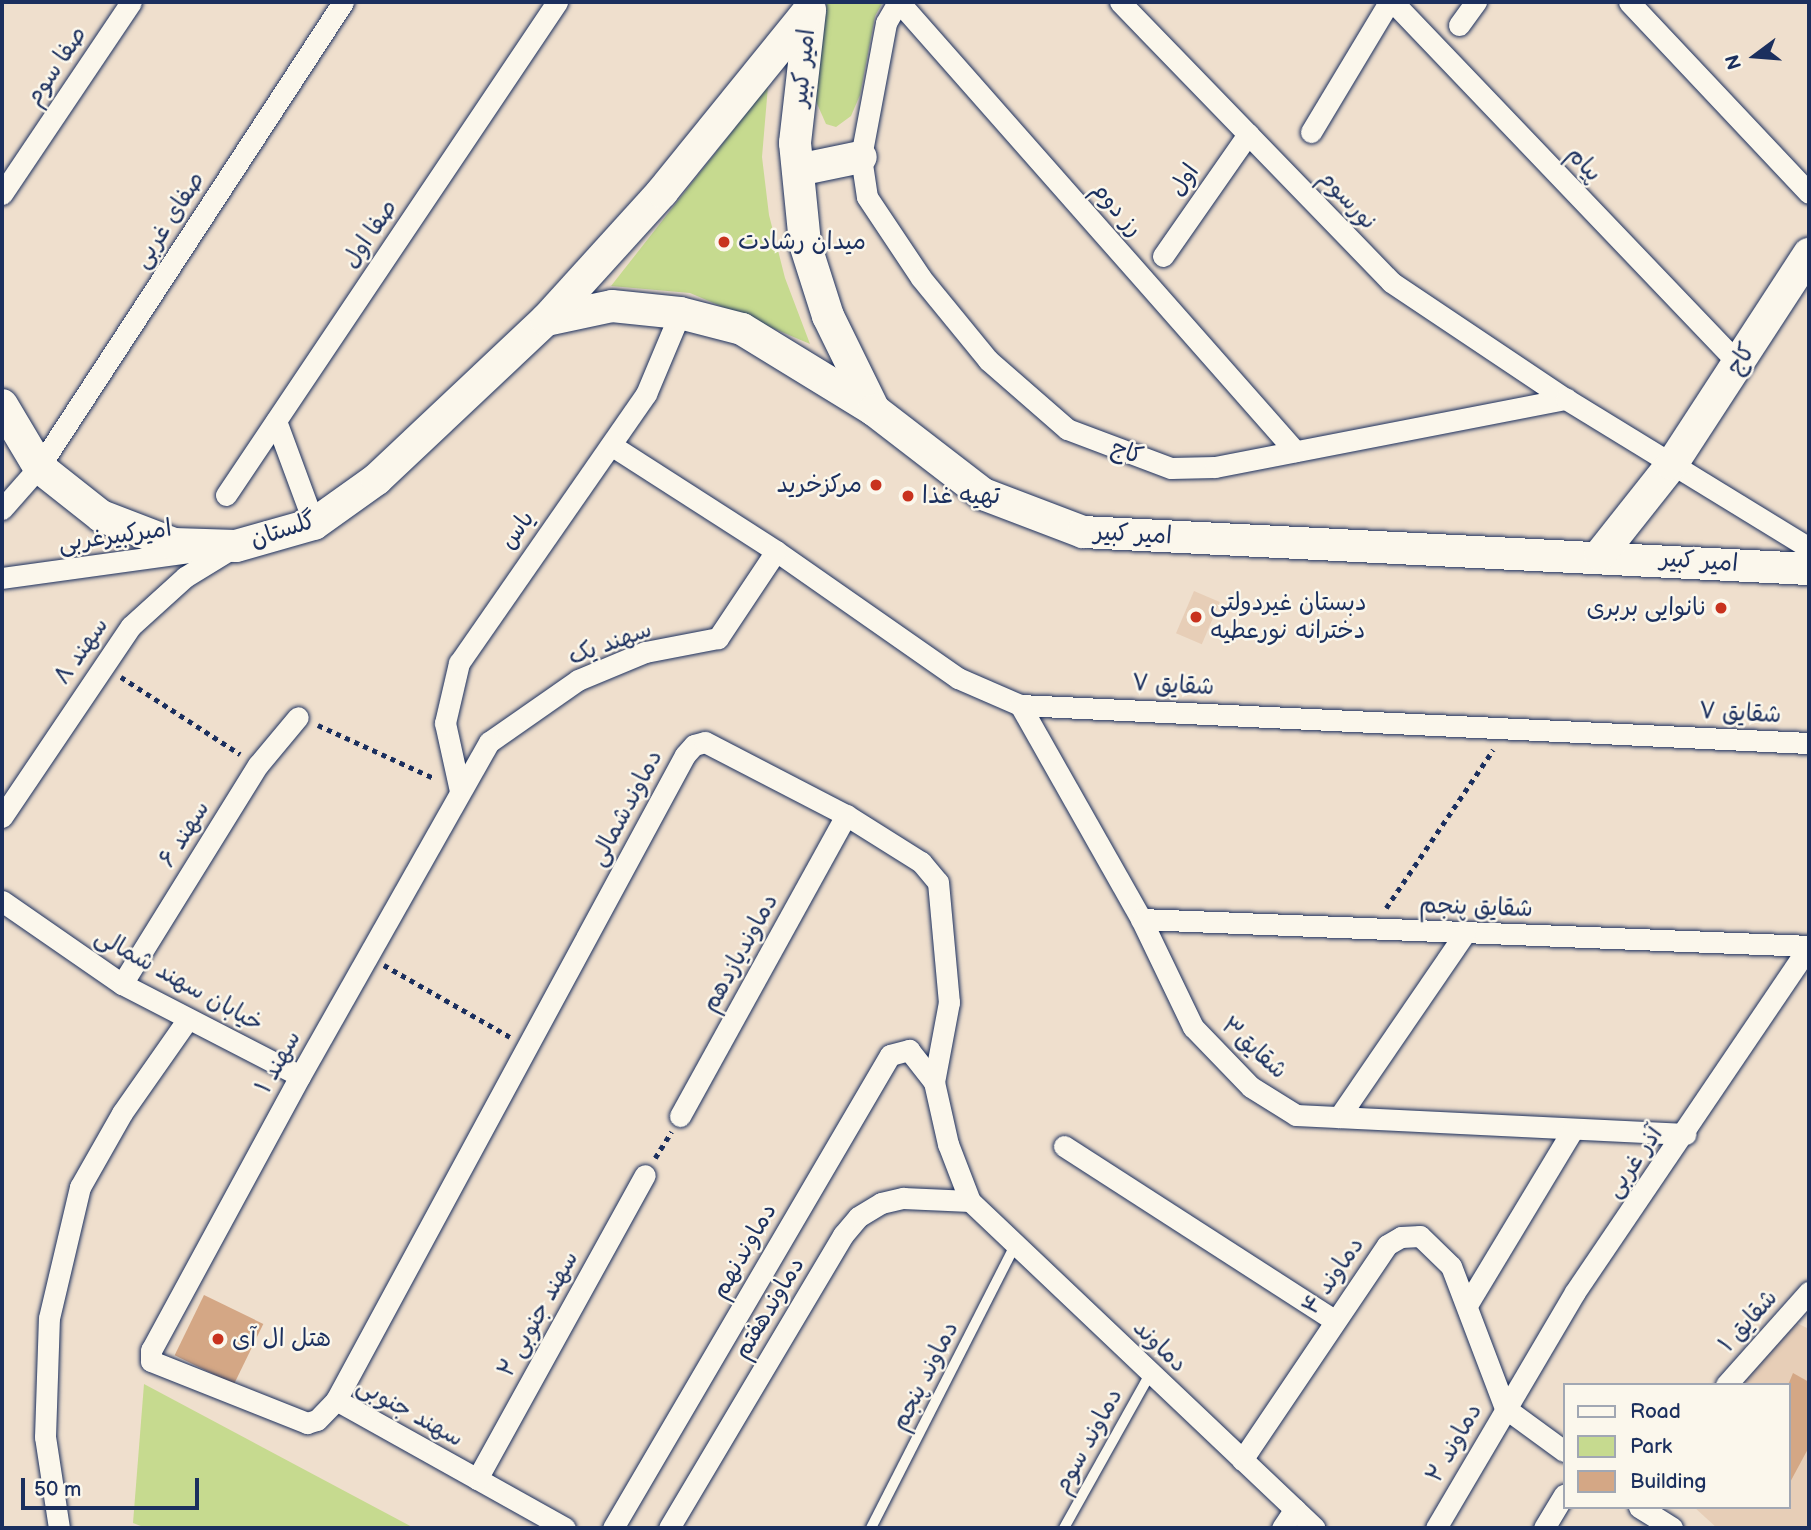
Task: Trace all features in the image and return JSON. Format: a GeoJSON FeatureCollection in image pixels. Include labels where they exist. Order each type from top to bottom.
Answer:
{"type":"FeatureCollection","features":[{"type":"Feature","properties":{"kind":"main road","name":"گلستان"},"geometry":{"type":"LineString","coordinates":[[2,405],[39,467],[102,516],[174,544],[236,546],[314,524],[377,479],[546,320],[662,192],[813,6]]}},
{"type":"Feature","properties":{"kind":"main road","name":"امیر کبیر"},"geometry":{"type":"LineString","coordinates":[[813,6],[795,143],[805,244],[828,316],[874,410],[983,494],[1083,532],[1600,555],[1809,569]]}},
{"type":"Feature","properties":{"kind":"main road"},"geometry":{"type":"LineString","coordinates":[[798,170],[861,157]]}},
{"type":"Feature","properties":{"kind":"main road","name":"کاج"},"geometry":{"type":"LineString","coordinates":[[1600,555],[1672,464],[1809,254]]}},
{"type":"Feature","properties":{"kind":"main road"},"geometry":{"type":"LineString","coordinates":[[546,320],[612,306],[680,313],[743,329],[874,410]]}},
{"type":"Feature","properties":{"kind":"street","name":"صفا سوم"},"geometry":{"type":"LineString","coordinates":[[2,194],[131,2]]}},
{"type":"Feature","properties":{"kind":"street","name":"صفای غربی"},"geometry":{"type":"LineString","coordinates":[[2,509],[39,467],[344,2]]}},
{"type":"Feature","properties":{"kind":"street","name":"صفا اول"},"geometry":{"type":"LineString","coordinates":[[226,495],[557,2]]}},
{"type":"Feature","properties":{"kind":"street","name":"کاج"},"geometry":{"type":"LineString","coordinates":[[898,2],[886,23],[861,157],[867,197],[921,278],[988,360],[1068,429],[1171,468],[1215,467],[1566,399]]}},
{"type":"Feature","properties":{"kind":"street","name":"رز دوم"},"geometry":{"type":"LineString","coordinates":[[898,2],[1295,451]]}},
{"type":"Feature","properties":{"kind":"street","name":"نورسوم"},"geometry":{"type":"LineString","coordinates":[[1120,2],[1391,282],[1566,399]]}},
{"type":"Feature","properties":{"kind":"street"},"geometry":{"type":"LineString","coordinates":[[1311,132],[1391,2]]}},
{"type":"Feature","properties":{"kind":"street","name":"پیام"},"geometry":{"type":"LineString","coordinates":[[1391,2],[1738,363]]}},
{"type":"Feature","properties":{"kind":"street"},"geometry":{"type":"LineString","coordinates":[[1459,25],[1476,2]]}},
{"type":"Feature","properties":{"kind":"street"},"geometry":{"type":"LineString","coordinates":[[1629,2],[1809,192]]}},
{"type":"Feature","properties":{"kind":"street","name":"اول"},"geometry":{"type":"LineString","coordinates":[[1163,256],[1248,134]]}},
{"type":"Feature","properties":{"kind":"street","name":"یاس"},"geometry":{"type":"LineString","coordinates":[[460,791],[445,723],[459,663],[646,394],[680,313]]}},
{"type":"Feature","properties":{"kind":"street"},"geometry":{"type":"LineString","coordinates":[[1566,399],[1809,548]]}},
{"type":"Feature","properties":{"kind":"street"},"geometry":{"type":"LineString","coordinates":[[276,421],[314,524]]}},
{"type":"Feature","properties":{"kind":"street","name":"شقایق ۷"},"geometry":{"type":"LineString","coordinates":[[611,445],[776,551],[958,678],[1020,705],[1508,726],[1809,743]]}},
{"type":"Feature","properties":{"kind":"street","name":"امیرکبیرغربی"},"geometry":{"type":"LineString","coordinates":[[2,578],[236,546]]}},
{"type":"Feature","properties":{"kind":"street","name":"سهند ۸"},"geometry":{"type":"LineString","coordinates":[[2,817],[131,626],[185,577],[236,546]]}},
{"type":"Feature","properties":{"kind":"street","name":"سهند یک"},"geometry":{"type":"LineString","coordinates":[[460,791],[489,742],[578,680],[645,653],[718,638],[776,551]]}},
{"type":"Feature","properties":{"kind":"street","name":"شقایق۳"},"geometry":{"type":"LineString","coordinates":[[1020,705],[1140,919],[1193,1027],[1251,1087],[1296,1115],[1686,1134]]}},
{"type":"Feature","properties":{"kind":"street","name":"سهند ۶"},"geometry":{"type":"LineString","coordinates":[[122,984],[258,765],[298,717]]}},
{"type":"Feature","properties":{"kind":"street","name":"دماوندشمالی"},"geometry":{"type":"LineString","coordinates":[[336,1400],[684,755],[694,745],[713,745],[846,816],[921,862],[938,882],[949,1002],[934,1082],[948,1144],[970,1201]]}},
{"type":"Feature","properties":{"kind":"street","name":"سهند ۱"},"geometry":{"type":"LineString","coordinates":[[151,1361],[151,1350],[300,1076],[460,791]]}},
{"type":"Feature","properties":{"kind":"street","name":"دماوندیازدهم"},"geometry":{"type":"LineString","coordinates":[[680,1116],[846,816]]}},
{"type":"Feature","properties":{"kind":"street","name":"خیابان سهند شمالی"},"geometry":{"type":"LineString","coordinates":[[2,901],[122,984],[187,1020],[300,1076]]}},
{"type":"Feature","properties":{"kind":"street","name":"شقایق پنجم"},"geometry":{"type":"LineString","coordinates":[[1140,919],[1809,946]]}},
{"type":"Feature","properties":{"kind":"street"},"geometry":{"type":"LineString","coordinates":[[1339,1117],[1465,933]]}},
{"type":"Feature","properties":{"kind":"street","name":"آذر غربی"},"geometry":{"type":"LineString","coordinates":[[1505,1408],[1575,1292],[1686,1134],[1809,946]]}},
{"type":"Feature","properties":{"kind":"street"},"geometry":{"type":"LineString","coordinates":[[59,1528],[45,1437],[48,1318],[80,1187],[122,1113],[187,1020]]}},
{"type":"Feature","properties":{"kind":"street","name":"دماوندنهم"},"geometry":{"type":"LineString","coordinates":[[613,1528],[890,1055],[909,1050],[934,1082]]}},
{"type":"Feature","properties":{"kind":"street"},"geometry":{"type":"LineString","coordinates":[[1467,1305],[1573,1129]]}},
{"type":"Feature","properties":{"kind":"street"},"geometry":{"type":"LineString","coordinates":[[1065,1146],[1334,1320]]}},
{"type":"Feature","properties":{"kind":"street","name":"سهند جنوبی ۲"},"geometry":{"type":"LineString","coordinates":[[477,1479],[645,1175]]}},
{"type":"Feature","properties":{"kind":"street","name":"دماوندهفتم"},"geometry":{"type":"LineString","coordinates":[[669,1528],[843,1235],[858,1217],[881,1203],[903,1198],[970,1201]]}},
{"type":"Feature","properties":{"kind":"street","name":"دماوند"},"geometry":{"type":"LineString","coordinates":[[970,1201],[1017,1242],[1150,1374],[1315,1528]]}},
{"type":"Feature","properties":{"kind":"street","name":"دماوند ۴"},"geometry":{"type":"LineString","coordinates":[[1242,1460],[1387,1245],[1401,1237],[1420,1236],[1451,1266],[1505,1408]]}},
{"type":"Feature","properties":{"kind":"street","name":"شقایق ۱"},"geometry":{"type":"LineString","coordinates":[[1728,1383],[1809,1292]]}},
{"type":"Feature","properties":{"kind":"street","name":"سهند جنوبی"},"geometry":{"type":"LineString","coordinates":[[151,1361],[307,1423],[317,1420],[336,1400],[565,1528]]}},
{"type":"Feature","properties":{"kind":"street"},"geometry":{"type":"LineString","coordinates":[[1505,1408],[1562,1450]]}},
{"type":"Feature","properties":{"kind":"street","name":"دماوند ۲"},"geometry":{"type":"LineString","coordinates":[[1436,1528],[1505,1408],[1528,1422]]}},
{"type":"Feature","properties":{"kind":"street"},"geometry":{"type":"LineString","coordinates":[[1544,1528],[1562,1498]]}},
{"type":"Feature","properties":{"kind":"street"},"geometry":{"type":"LineString","coordinates":[[1282,1528],[1295,1509]]}},
{"type":"Feature","properties":{"kind":"street"},"geometry":{"type":"LineString","coordinates":[[1642,1509],[1672,1528]]}},
{"type":"Feature","properties":{"kind":"lane","name":"دماوند پنجم"},"geometry":{"type":"LineString","coordinates":[[871,1528],[1017,1242]]}},
{"type":"Feature","properties":{"kind":"lane","name":"دماوند سوم"},"geometry":{"type":"LineString","coordinates":[[1064,1528],[1150,1374]]}},
{"type":"Feature","properties":{"kind":"path"},"geometry":{"type":"LineString","coordinates":[[103,665],[258,765]]}},
{"type":"Feature","properties":{"kind":"path"},"geometry":{"type":"LineString","coordinates":[[298,717],[460,791]]}},
{"type":"Feature","properties":{"kind":"path"},"geometry":{"type":"LineString","coordinates":[[1372,929],[1508,726]]}},
{"type":"Feature","properties":{"kind":"path"},"geometry":{"type":"LineString","coordinates":[[368,956],[526,1046]]}},
{"type":"Feature","properties":{"kind":"path"},"geometry":{"type":"LineString","coordinates":[[645,1175],[680,1116]]}},
{"type":"Feature","properties":{"kind":"shaded area","name":"دبستان غیردولتی دخترانه نورعطیه"},"geometry":{"type":"Polygon","coordinates":[[[1194,591],[1220,602],[1202,644],[1176,633],[1194,591]]]}},
{"type":"Feature","properties":{"kind":"shaded area"},"geometry":{"type":"Polygon","coordinates":[[[1797,1323],[1809,1329],[1809,1528],[1717,1528],[1696,1509],[1790,1509],[1790,1383],[1743,1383],[1797,1323]]]}},
{"type":"Feature","properties":{"kind":"green space"},"geometry":{"type":"Polygon","coordinates":[[[827,2],[883,2],[875,16],[860,95],[851,116],[836,127],[826,124],[811,90],[827,2]]]}},
{"type":"Feature","properties":{"kind":"green space"},"geometry":{"type":"Polygon","coordinates":[[[768,86],[762,157],[769,215],[785,278],[810,344],[690,293],[611,286],[768,86]]]}},
{"type":"Feature","properties":{"kind":"green space"},"geometry":{"type":"Polygon","coordinates":[[[144,1384],[414,1528],[146,1528],[133,1523],[144,1384]]]}},
{"type":"Feature","properties":{"kind":"building","name":"هتل ال آی"},"geometry":{"type":"Polygon","coordinates":[[[204,1295],[263,1324],[234,1384],[175,1355],[204,1295]]]}},
{"type":"Feature","properties":{"kind":"building"},"geometry":{"type":"Polygon","coordinates":[[[1793,1373],[1809,1382],[1809,1447],[1790,1482],[1790,1383],[1793,1373]]]}},
{"type":"Feature","properties":{"kind":"place","name":"میدان رشادت"},"geometry":{"type":"Point","coordinates":[724,242]}},
{"type":"Feature","properties":{"kind":"place","name":"مرکزخرید"},"geometry":{"type":"Point","coordinates":[876,485]}},
{"type":"Feature","properties":{"kind":"place","name":"تهیه غذا"},"geometry":{"type":"Point","coordinates":[908,496]}},
{"type":"Feature","properties":{"kind":"place","name":"نانوایی بربری"},"geometry":{"type":"Point","coordinates":[1721,608]}},
{"type":"Feature","properties":{"kind":"place","name":"دبستان غیردولتی دخترانه نورعطیه"},"geometry":{"type":"Point","coordinates":[1196,617]}},
{"type":"Feature","properties":{"kind":"place","name":"هتل ال آی"},"geometry":{"type":"Point","coordinates":[218,1339]}}]}
